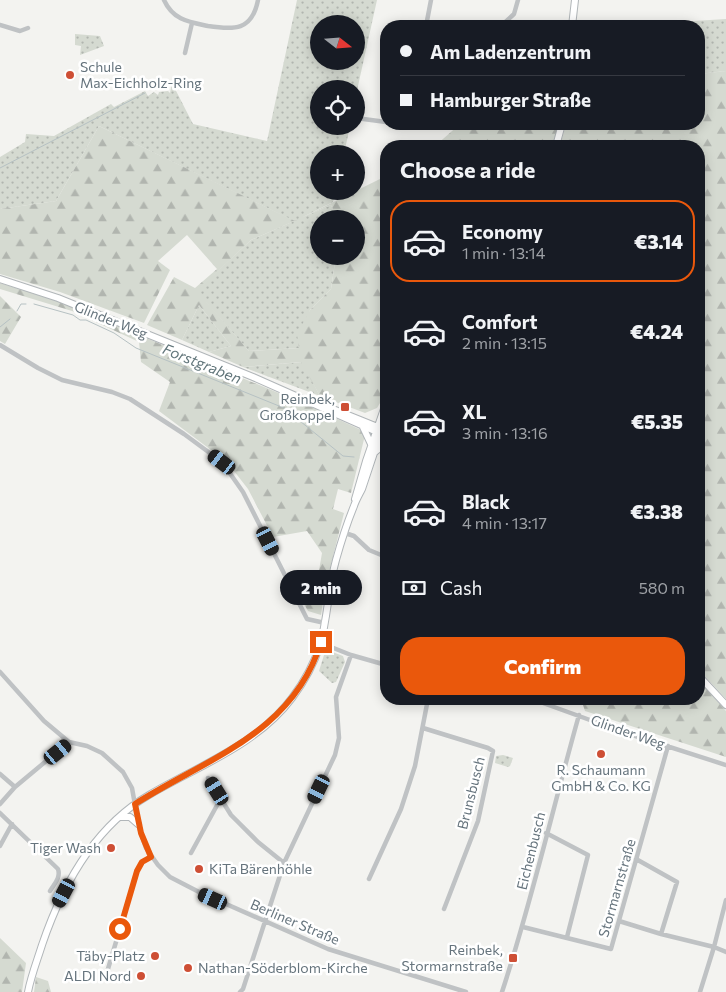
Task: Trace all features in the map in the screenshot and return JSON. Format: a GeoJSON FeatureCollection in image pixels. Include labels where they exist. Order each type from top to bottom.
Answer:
{"type":"FeatureCollection","features":[{"type":"Feature","properties":{"kind":"main road"},"geometry":{"type":"LineString","coordinates":[[573,20],[575,0]]}},
{"type":"Feature","properties":{"kind":"main road","name":"Glinder Weg"},"geometry":{"type":"LineString","coordinates":[[0,279],[58,298],[305,399],[327,405],[380,430]]}},
{"type":"Feature","properties":{"kind":"main road"},"geometry":{"type":"LineString","coordinates":[[371,445],[364,423],[380,416]]}},
{"type":"Feature","properties":{"kind":"main road"},"geometry":{"type":"LineString","coordinates":[[28,992],[52,917],[70,881],[95,843],[119,817],[135,804],[202,767],[270,722],[298,690],[310,670],[321,642],[333,572],[354,504],[356,490],[371,445],[380,434]]}},
{"type":"Feature","properties":{"kind":"main road"},"geometry":{"type":"LineString","coordinates":[[354,504],[361,491],[380,436]]}},
{"type":"Feature","properties":{"kind":"main road"},"geometry":{"type":"LineString","coordinates":[[373,455],[380,447]]}},
{"type":"Feature","properties":{"kind":"main road"},"geometry":{"type":"LineString","coordinates":[[705,682],[726,705]]}},
{"type":"Feature","properties":{"kind":"main road"},"geometry":{"type":"LineString","coordinates":[[119,817],[130,817],[138,824]]}},
{"type":"Feature","properties":{"kind":"street"},"geometry":{"type":"LineString","coordinates":[[164,0],[176,17],[192,23],[226,29],[238,28],[246,23],[252,15],[258,0]]}},
{"type":"Feature","properties":{"kind":"street"},"geometry":{"type":"LineString","coordinates":[[427,20],[432,0]]}},
{"type":"Feature","properties":{"kind":"street"},"geometry":{"type":"LineString","coordinates":[[508,20],[514,14],[518,0]]}},
{"type":"Feature","properties":{"kind":"street"},"geometry":{"type":"LineString","coordinates":[[185,53],[192,23]]}},
{"type":"Feature","properties":{"kind":"street"},"geometry":{"type":"LineString","coordinates":[[0,25],[20,31],[28,28]]}},
{"type":"Feature","properties":{"kind":"street"},"geometry":{"type":"LineString","coordinates":[[189,38],[191,46]]}},
{"type":"Feature","properties":{"kind":"street"},"geometry":{"type":"LineString","coordinates":[[365,119],[380,121]]}},
{"type":"Feature","properties":{"kind":"street"},"geometry":{"type":"LineString","coordinates":[[0,345],[62,380],[112,392],[130,399],[184,434],[222,462],[243,492],[307,619],[325,623]]}},
{"type":"Feature","properties":{"kind":"street"},"geometry":{"type":"LineString","coordinates":[[345,533],[354,536],[369,550],[380,555]]}},
{"type":"Feature","properties":{"kind":"street"},"geometry":{"type":"LineString","coordinates":[[321,642],[351,655],[380,663]]}},
{"type":"Feature","properties":{"kind":"street"},"geometry":{"type":"LineString","coordinates":[[240,992],[243,989],[284,863],[335,755],[339,738],[336,692],[351,655]]}},
{"type":"Feature","properties":{"kind":"street"},"geometry":{"type":"LineString","coordinates":[[0,672],[44,721],[69,742],[15,786],[0,804]]}},
{"type":"Feature","properties":{"kind":"street"},"geometry":{"type":"LineString","coordinates":[[370,879],[402,808],[415,766],[427,705]]}},
{"type":"Feature","properties":{"kind":"street","name":"Glinder Weg"},"geometry":{"type":"LineString","coordinates":[[555,705],[623,732],[726,764]]}},
{"type":"Feature","properties":{"kind":"street","name":"Eichenbusch"},"geometry":{"type":"LineString","coordinates":[[502,992],[524,927],[546,833],[579,715]]}},
{"type":"Feature","properties":{"kind":"street","name":"Brunsbusch"},"geometry":{"type":"LineString","coordinates":[[423,728],[493,751],[478,821],[444,909]]}},
{"type":"Feature","properties":{"kind":"street","name":"Berliner Straße"},"geometry":{"type":"LineString","coordinates":[[69,742],[96,750],[115,763],[128,780],[135,804],[138,824],[151,857],[164,871],[176,880],[264,922],[338,953],[466,992]]}},
{"type":"Feature","properties":{"kind":"street","name":"Stormarnstraße"},"geometry":{"type":"LineString","coordinates":[[524,927],[611,949],[668,746]]}},
{"type":"Feature","properties":{"kind":"street"},"geometry":{"type":"LineString","coordinates":[[0,774],[15,786]]}},
{"type":"Feature","properties":{"kind":"street"},"geometry":{"type":"LineString","coordinates":[[208,778],[231,815],[258,842],[284,863]]}},
{"type":"Feature","properties":{"kind":"street"},"geometry":{"type":"LineString","coordinates":[[191,853],[221,798]]}},
{"type":"Feature","properties":{"kind":"street"},"geometry":{"type":"LineString","coordinates":[[0,813],[58,869],[60,874],[50,891]]}},
{"type":"Feature","properties":{"kind":"street"},"geometry":{"type":"LineString","coordinates":[[0,846],[12,824]]}},
{"type":"Feature","properties":{"kind":"street"},"geometry":{"type":"LineString","coordinates":[[546,833],[588,855],[567,937]]}},
{"type":"Feature","properties":{"kind":"street"},"geometry":{"type":"LineString","coordinates":[[105,979],[137,871],[142,862],[151,857]]}},
{"type":"Feature","properties":{"kind":"street"},"geometry":{"type":"LineString","coordinates":[[636,859],[677,882],[661,934]]}},
{"type":"Feature","properties":{"kind":"street"},"geometry":{"type":"LineString","coordinates":[[700,992],[726,900]]}},
{"type":"Feature","properties":{"kind":"street"},"geometry":{"type":"LineString","coordinates":[[619,922],[714,947],[726,952]]}},
{"type":"Feature","properties":{"kind":"green space"},"geometry":{"type":"Polygon","coordinates":[[[297,0],[377,0],[365,54],[365,15],[310,15],[310,70],[362,70],[359,80],[310,80],[310,135],[348,135],[346,145],[310,145],[310,200],[334,200],[317,210],[310,210],[310,214],[303,217],[310,214],[310,265],[335,265],[331,289],[310,310],[299,348],[249,351],[196,291],[251,240],[294,221],[99,126],[56,201],[0,209],[0,157],[25,142],[26,134],[54,136],[111,104],[114,107],[145,91],[148,96],[154,92],[158,95],[159,92],[168,91],[170,93],[172,83],[193,124],[267,141],[297,0]]]}},
{"type":"Feature","properties":{"kind":"green space"},"geometry":{"type":"Polygon","coordinates":[[[726,19],[726,71],[705,73],[705,20],[726,19]]]}},
{"type":"Feature","properties":{"kind":"green space"},"geometry":{"type":"Polygon","coordinates":[[[75,34],[100,36],[104,46],[80,55],[81,46],[75,45],[75,34]]]}},
{"type":"Feature","properties":{"kind":"green space"},"geometry":{"type":"Polygon","coordinates":[[[726,71],[726,699],[705,676],[705,140],[562,140],[564,130],[705,130],[705,73],[726,71]]]}},
{"type":"Feature","properties":{"kind":"green space"},"geometry":{"type":"Polygon","coordinates":[[[99,126],[295,221],[251,240],[197,291],[249,351],[299,348],[297,334],[310,310],[331,289],[335,265],[365,265],[365,210],[333,210],[331,205],[317,210],[337,200],[365,200],[365,186],[380,179],[380,403],[377,408],[365,413],[320,396],[301,362],[243,367],[209,352],[231,346],[199,305],[182,340],[147,325],[174,277],[195,288],[217,269],[187,235],[158,261],[170,270],[144,323],[60,292],[0,274],[0,209],[56,201],[99,126]]]}},
{"type":"Feature","properties":{"kind":"green space"},"geometry":{"type":"Polygon","coordinates":[[[453,130],[557,130],[554,140],[442,140],[453,130]]]}},
{"type":"Feature","properties":{"kind":"green space"},"geometry":{"type":"Polygon","coordinates":[[[331,205],[333,210],[319,210],[331,205]]]}},
{"type":"Feature","properties":{"kind":"green space"},"geometry":{"type":"Polygon","coordinates":[[[0,283],[57,301],[305,404],[359,429],[365,435],[351,493],[338,489],[333,509],[344,513],[325,588],[321,615],[308,611],[289,577],[299,571],[316,588],[322,553],[307,531],[273,537],[248,489],[227,462],[159,411],[170,382],[141,362],[139,342],[72,311],[0,289],[0,283]]]}},
{"type":"Feature","properties":{"kind":"green space"},"geometry":{"type":"Polygon","coordinates":[[[0,296],[21,317],[5,344],[0,341],[0,296]]]}},
{"type":"Feature","properties":{"kind":"green space"},"geometry":{"type":"Polygon","coordinates":[[[199,305],[231,346],[209,352],[182,340],[199,305]]]}},
{"type":"Feature","properties":{"kind":"green space"},"geometry":{"type":"Polygon","coordinates":[[[302,362],[320,396],[243,367],[302,362]]]}},
{"type":"Feature","properties":{"kind":"green space"},"geometry":{"type":"Polygon","coordinates":[[[330,651],[343,656],[345,662],[336,682],[332,683],[319,671],[324,655],[330,651]]]}},
{"type":"Feature","properties":{"kind":"green space"},"geometry":{"type":"Polygon","coordinates":[[[705,688],[726,711],[726,757],[585,711],[583,705],[705,705],[705,688]]]}},
{"type":"Feature","properties":{"kind":"green space"},"geometry":{"type":"Polygon","coordinates":[[[503,755],[513,758],[510,766],[495,763],[496,756],[503,755]]]}},
{"type":"Feature","properties":{"kind":"green space"},"geometry":{"type":"Polygon","coordinates":[[[0,938],[26,963],[22,992],[0,992],[0,938]]]}},
{"type":"Feature","properties":{"kind":"green space"},"geometry":{"type":"Polygon","coordinates":[[[36,977],[48,981],[51,992],[34,992],[36,977]]]}},
{"type":"Feature","properties":{"kind":"waterway"},"geometry":{"type":"LineString","coordinates":[[0,168],[145,93]]}},
{"type":"Feature","properties":{"kind":"waterway","name":"Forstgraben"},"geometry":{"type":"LineString","coordinates":[[17,311],[21,304],[26,304]]}},
{"type":"Feature","properties":{"kind":"waterway","name":"Forstgraben"},"geometry":{"type":"LineString","coordinates":[[34,304],[73,315],[80,320],[86,320],[114,333],[136,348],[284,408],[343,456],[354,457]]}},
{"type":"Feature","properties":{"kind":"waterway","name":"Forstgraben"},"geometry":{"type":"LineString","coordinates":[[0,327],[10,319]]}},
{"type":"Feature","properties":{"kind":"place","name":"Schule Max-Eichholz-Ring"},"geometry":{"type":"Point","coordinates":[70,75]}},
{"type":"Feature","properties":{"kind":"place","name":"Reinbek, Großkoppel"},"geometry":{"type":"Point","coordinates":[345,407]}},
{"type":"Feature","properties":{"kind":"place","name":"R. Schaumann GmbH & Co. KG"},"geometry":{"type":"Point","coordinates":[601,754]}},
{"type":"Feature","properties":{"kind":"place","name":"Tiger Wash"},"geometry":{"type":"Point","coordinates":[111,848]}},
{"type":"Feature","properties":{"kind":"place","name":"KiTa Bärenhöhle"},"geometry":{"type":"Point","coordinates":[199,869]}},
{"type":"Feature","properties":{"kind":"place","name":"Täby-Platz"},"geometry":{"type":"Point","coordinates":[155,956]}},
{"type":"Feature","properties":{"kind":"place","name":"Reinbek, Stormarnstraße"},"geometry":{"type":"Point","coordinates":[513,958]}},
{"type":"Feature","properties":{"kind":"place","name":"Nathan-Söderblom-Kirche"},"geometry":{"type":"Point","coordinates":[188,968]}},
{"type":"Feature","properties":{"kind":"place","name":"ALDI Nord"},"geometry":{"type":"Point","coordinates":[141,976]}},
{"type":"Feature","properties":{"kind":"route"},"geometry":{"type":"LineString","coordinates":[[120,929],[137,871],[142,862],[151,857],[138,824],[135,804],[202,767],[270,722],[298,690],[310,670],[321,642]]}}]}
